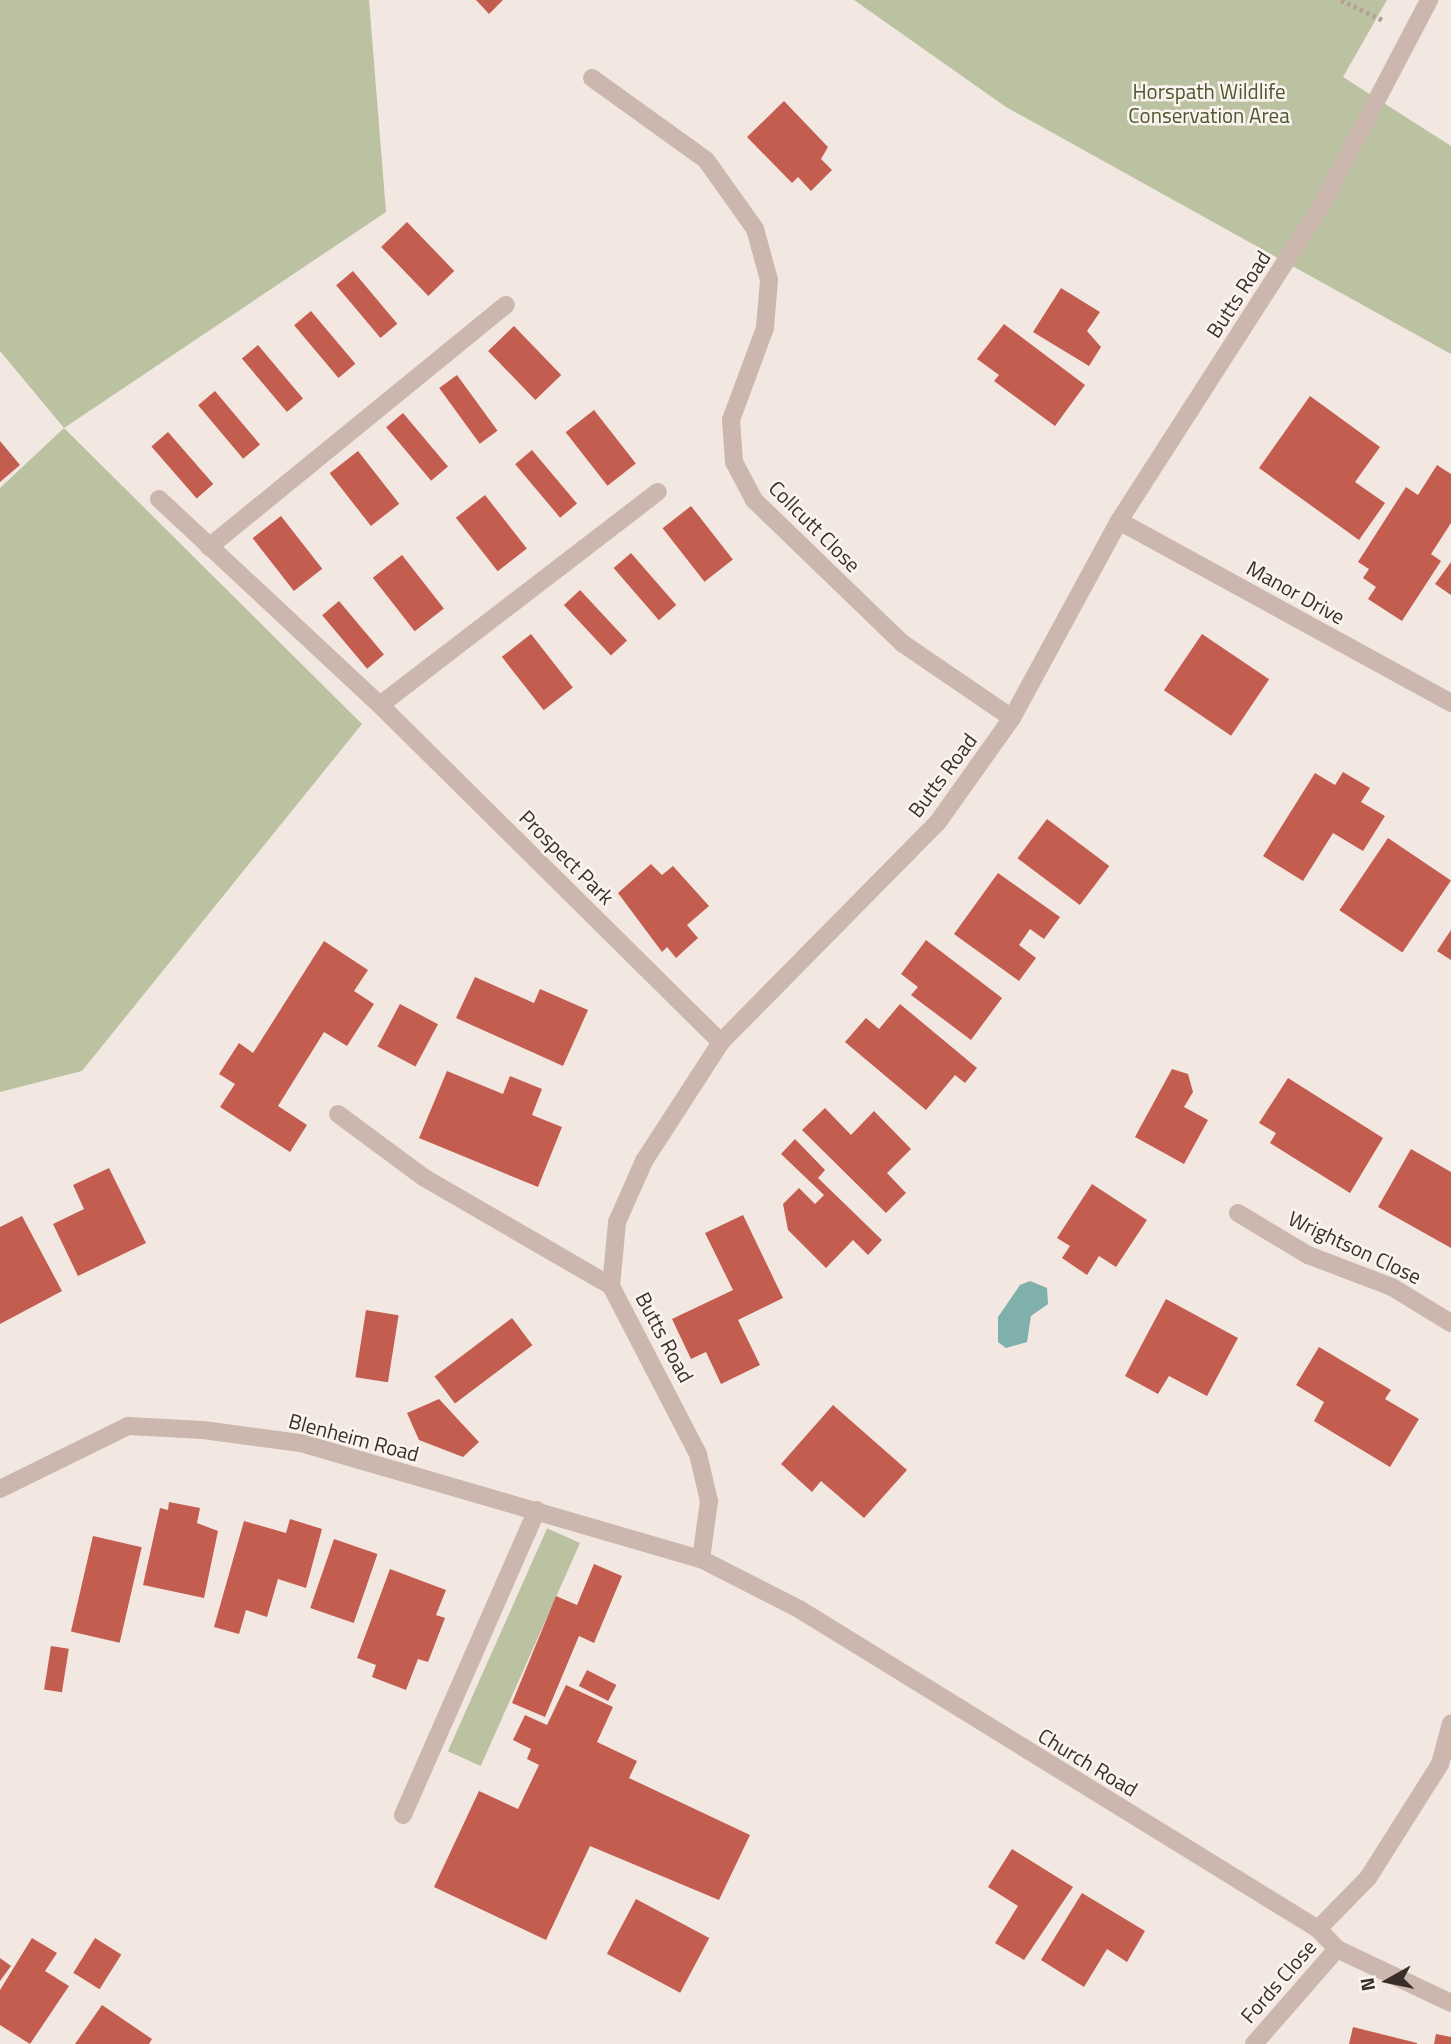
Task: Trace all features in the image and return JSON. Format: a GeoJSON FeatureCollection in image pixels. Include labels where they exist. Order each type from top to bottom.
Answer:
{"type":"FeatureCollection","features":[{"type":"Feature","properties":{"kind":"street","name":"Butts Road"},"geometry":{"type":"LineString","coordinates":[[701,1559],[709,1501],[698,1454],[611,1286],[617,1222],[639,1173],[721,1042],[938,822],[1013,718],[1119,521],[1320,208],[1401,64],[1429,0]]}},
{"type":"Feature","properties":{"kind":"street","name":"Collcutt Close"},"geometry":{"type":"LineString","coordinates":[[592,78],[706,160],[755,229],[769,280],[765,328],[730,420],[733,462],[754,500],[902,643],[1013,718]]}},
{"type":"Feature","properties":{"kind":"street"},"geometry":{"type":"LineString","coordinates":[[209,547],[506,305]]}},
{"type":"Feature","properties":{"kind":"street"},"geometry":{"type":"LineString","coordinates":[[380,705],[658,492]]}},
{"type":"Feature","properties":{"kind":"street","name":"Prospect Park"},"geometry":{"type":"LineString","coordinates":[[159,499],[380,705],[721,1042]]}},
{"type":"Feature","properties":{"kind":"street","name":"Manor Drive"},"geometry":{"type":"LineString","coordinates":[[1119,521],[1451,703]]}},
{"type":"Feature","properties":{"kind":"street"},"geometry":{"type":"LineString","coordinates":[[338,1114],[423,1177],[611,1286]]}},
{"type":"Feature","properties":{"kind":"street","name":"Wrightson Close"},"geometry":{"type":"LineString","coordinates":[[1238,1213],[1308,1255],[1392,1287],[1451,1323]]}},
{"type":"Feature","properties":{"kind":"street","name":"Blenheim Road"},"geometry":{"type":"LineString","coordinates":[[0,1489],[128,1426],[301,1443],[701,1559]]}},
{"type":"Feature","properties":{"kind":"street"},"geometry":{"type":"LineString","coordinates":[[403,1815],[537,1510]]}},
{"type":"Feature","properties":{"kind":"street","name":"Church Road"},"geometry":{"type":"LineString","coordinates":[[701,1559],[799,1609],[1318,1928],[1337,1949],[1451,2003]]}},
{"type":"Feature","properties":{"kind":"street"},"geometry":{"type":"LineString","coordinates":[[1318,1928],[1368,1878],[1440,1764],[1451,1723]]}},
{"type":"Feature","properties":{"kind":"street","name":"Fords Close"},"geometry":{"type":"LineString","coordinates":[[1254,2044],[1337,1949]]}},
{"type":"Feature","properties":{"kind":"path"},"geometry":{"type":"LineString","coordinates":[[1340,0],[1415,35]]}},
{"type":"Feature","properties":{"kind":"green space"},"geometry":{"type":"Polygon","coordinates":[[[0,0],[369,0],[386,212],[64,428],[0,351],[0,0]]]}},
{"type":"Feature","properties":{"kind":"green space","name":"Horspath Wildlife Conservation Area"},"geometry":{"type":"Polygon","coordinates":[[[854,0],[1387,0],[1343,77],[1451,146],[1451,354],[1006,107],[854,0]]]}},
{"type":"Feature","properties":{"kind":"green space"},"geometry":{"type":"Polygon","coordinates":[[[64,428],[362,724],[82,1071],[0,1092],[0,488],[64,428]]]}},
{"type":"Feature","properties":{"kind":"green space"},"geometry":{"type":"Polygon","coordinates":[[[547,1528],[580,1543],[481,1766],[448,1751],[547,1528]]]}},
{"type":"Feature","properties":{"kind":"water"},"geometry":{"type":"Polygon","coordinates":[[[1030,1281],[1047,1288],[1048,1304],[1031,1316],[1027,1342],[1006,1348],[998,1342],[998,1317],[1020,1285],[1030,1281]]]}},
{"type":"Feature","properties":{"kind":"building"},"geometry":{"type":"Polygon","coordinates":[[[476,0],[503,0],[489,14],[476,0]]]}},
{"type":"Feature","properties":{"kind":"building"},"geometry":{"type":"Polygon","coordinates":[[[784,101],[828,147],[821,159],[832,170],[811,191],[798,177],[792,183],[747,137],[784,101]]]}},
{"type":"Feature","properties":{"kind":"building"},"geometry":{"type":"Polygon","coordinates":[[[407,222],[454,271],[428,296],[381,247],[407,222]]]}},
{"type":"Feature","properties":{"kind":"building"},"geometry":{"type":"Polygon","coordinates":[[[353,271],[397,324],[380,338],[336,285],[353,271]]]}},
{"type":"Feature","properties":{"kind":"building"},"geometry":{"type":"Polygon","coordinates":[[[1061,288],[1100,312],[1087,331],[1101,347],[1089,366],[1033,332],[1061,288]]]}},
{"type":"Feature","properties":{"kind":"building"},"geometry":{"type":"Polygon","coordinates":[[[311,311],[355,364],[338,378],[294,325],[311,311]]]}},
{"type":"Feature","properties":{"kind":"building"},"geometry":{"type":"Polygon","coordinates":[[[1004,324],[1085,385],[1055,426],[994,381],[999,375],[977,359],[1004,324]]]}},
{"type":"Feature","properties":{"kind":"building"},"geometry":{"type":"Polygon","coordinates":[[[514,326],[561,375],[535,400],[488,351],[514,326]]]}},
{"type":"Feature","properties":{"kind":"building"},"geometry":{"type":"Polygon","coordinates":[[[258,345],[303,399],[287,412],[242,358],[258,345]]]}},
{"type":"Feature","properties":{"kind":"building"},"geometry":{"type":"Polygon","coordinates":[[[457,375],[498,431],[480,444],[439,388],[457,375]]]}},
{"type":"Feature","properties":{"kind":"building"},"geometry":{"type":"Polygon","coordinates":[[[215,391],[260,445],[243,459],[198,405],[215,391]]]}},
{"type":"Feature","properties":{"kind":"building"},"geometry":{"type":"Polygon","coordinates":[[[1310,396],[1380,447],[1355,482],[1385,503],[1359,540],[1259,468],[1310,396]]]}},
{"type":"Feature","properties":{"kind":"building"},"geometry":{"type":"Polygon","coordinates":[[[594,410],[636,464],[607,486],[566,432],[594,410]]]}},
{"type":"Feature","properties":{"kind":"building"},"geometry":{"type":"Polygon","coordinates":[[[403,413],[448,467],[431,481],[386,427],[403,413]]]}},
{"type":"Feature","properties":{"kind":"building"},"geometry":{"type":"Polygon","coordinates":[[[168,432],[213,484],[197,499],[151,446],[168,432]]]}},
{"type":"Feature","properties":{"kind":"building"},"geometry":{"type":"Polygon","coordinates":[[[0,441],[20,465],[0,482],[0,441]]]}},
{"type":"Feature","properties":{"kind":"building"},"geometry":{"type":"Polygon","coordinates":[[[532,450],[577,504],[560,518],[515,464],[532,450]]]}},
{"type":"Feature","properties":{"kind":"building"},"geometry":{"type":"Polygon","coordinates":[[[358,451],[399,504],[371,526],[330,473],[358,451]]]}},
{"type":"Feature","properties":{"kind":"building"},"geometry":{"type":"Polygon","coordinates":[[[1437,465],[1451,474],[1451,523],[1431,554],[1441,561],[1402,621],[1368,599],[1376,587],[1363,578],[1369,569],[1358,562],[1406,487],[1418,495],[1437,465]]]}},
{"type":"Feature","properties":{"kind":"building"},"geometry":{"type":"Polygon","coordinates":[[[485,495],[527,549],[498,571],[456,518],[485,495]]]}},
{"type":"Feature","properties":{"kind":"building"},"geometry":{"type":"Polygon","coordinates":[[[691,506],[733,560],[704,582],[663,528],[691,506]]]}},
{"type":"Feature","properties":{"kind":"building"},"geometry":{"type":"Polygon","coordinates":[[[281,516],[322,569],[294,591],[253,538],[281,516]]]}},
{"type":"Feature","properties":{"kind":"building"},"geometry":{"type":"Polygon","coordinates":[[[631,553],[676,605],[659,620],[614,568],[631,553]]]}},
{"type":"Feature","properties":{"kind":"building"},"geometry":{"type":"Polygon","coordinates":[[[402,555],[444,609],[415,631],[373,578],[402,555]]]}},
{"type":"Feature","properties":{"kind":"building"},"geometry":{"type":"Polygon","coordinates":[[[1451,562],[1451,595],[1435,584],[1451,562]]]}},
{"type":"Feature","properties":{"kind":"building"},"geometry":{"type":"Polygon","coordinates":[[[580,590],[627,640],[611,655],[564,605],[580,590]]]}},
{"type":"Feature","properties":{"kind":"building"},"geometry":{"type":"Polygon","coordinates":[[[339,601],[384,655],[367,669],[322,615],[339,601]]]}},
{"type":"Feature","properties":{"kind":"building"},"geometry":{"type":"Polygon","coordinates":[[[531,634],[573,688],[544,710],[502,657],[531,634]]]}},
{"type":"Feature","properties":{"kind":"building"},"geometry":{"type":"Polygon","coordinates":[[[1202,634],[1269,679],[1231,736],[1164,690],[1202,634]]]}},
{"type":"Feature","properties":{"kind":"building"},"geometry":{"type":"Polygon","coordinates":[[[1343,772],[1370,788],[1361,802],[1385,816],[1363,851],[1333,833],[1303,881],[1263,856],[1315,773],[1335,785],[1343,772]]]}},
{"type":"Feature","properties":{"kind":"building"},"geometry":{"type":"Polygon","coordinates":[[[1047,819],[1109,866],[1080,905],[1018,858],[1047,819]]]}},
{"type":"Feature","properties":{"kind":"building"},"geometry":{"type":"Polygon","coordinates":[[[1388,838],[1451,880],[1402,953],[1339,910],[1388,838]]]}},
{"type":"Feature","properties":{"kind":"building"},"geometry":{"type":"Polygon","coordinates":[[[651,864],[662,875],[673,866],[709,906],[687,925],[698,938],[676,958],[667,947],[662,952],[618,893],[651,864]]]}},
{"type":"Feature","properties":{"kind":"building"},"geometry":{"type":"Polygon","coordinates":[[[998,873],[1060,917],[1044,939],[1030,929],[1019,945],[1036,958],[1019,981],[954,934],[998,873]]]}},
{"type":"Feature","properties":{"kind":"building"},"geometry":{"type":"Polygon","coordinates":[[[1451,930],[1451,960],[1437,951],[1451,930]]]}},
{"type":"Feature","properties":{"kind":"building"},"geometry":{"type":"Polygon","coordinates":[[[926,940],[1002,998],[971,1040],[911,995],[918,987],[901,974],[926,940]]]}},
{"type":"Feature","properties":{"kind":"building"},"geometry":{"type":"Polygon","coordinates":[[[324,941],[368,970],[354,991],[374,1004],[347,1046],[324,1032],[278,1106],[307,1125],[290,1152],[220,1107],[235,1084],[219,1074],[239,1043],[253,1053],[324,941]]]}},
{"type":"Feature","properties":{"kind":"building"},"geometry":{"type":"Polygon","coordinates":[[[475,977],[534,1003],[540,989],[588,1010],[563,1066],[456,1018],[475,977]]]}},
{"type":"Feature","properties":{"kind":"building"},"geometry":{"type":"Polygon","coordinates":[[[400,1004],[438,1024],[415,1067],[377,1046],[400,1004]]]}},
{"type":"Feature","properties":{"kind":"building"},"geometry":{"type":"Polygon","coordinates":[[[900,1004],[977,1068],[965,1083],[955,1075],[926,1110],[845,1042],[866,1018],[879,1029],[900,1004]]]}},
{"type":"Feature","properties":{"kind":"building"},"geometry":{"type":"Polygon","coordinates":[[[1172,1069],[1188,1074],[1193,1092],[1184,1107],[1208,1120],[1184,1164],[1135,1137],[1172,1069]]]}},
{"type":"Feature","properties":{"kind":"building"},"geometry":{"type":"Polygon","coordinates":[[[447,1071],[503,1094],[510,1076],[542,1089],[532,1115],[562,1127],[538,1187],[419,1138],[447,1071]]]}},
{"type":"Feature","properties":{"kind":"building"},"geometry":{"type":"Polygon","coordinates":[[[1288,1078],[1383,1138],[1350,1193],[1270,1143],[1276,1133],[1259,1123],[1288,1078]]]}},
{"type":"Feature","properties":{"kind":"building"},"geometry":{"type":"Polygon","coordinates":[[[825,1108],[851,1135],[874,1111],[911,1149],[887,1173],[906,1193],[886,1213],[802,1130],[825,1108]]]}},
{"type":"Feature","properties":{"kind":"building"},"geometry":{"type":"Polygon","coordinates":[[[795,1139],[825,1170],[818,1178],[882,1240],[868,1255],[853,1240],[826,1268],[788,1230],[783,1204],[799,1188],[815,1204],[824,1195],[781,1154],[795,1139]]]}},
{"type":"Feature","properties":{"kind":"building"},"geometry":{"type":"Polygon","coordinates":[[[1411,1149],[1451,1172],[1451,1248],[1378,1207],[1411,1149]]]}},
{"type":"Feature","properties":{"kind":"building"},"geometry":{"type":"Polygon","coordinates":[[[109,1168],[146,1243],[78,1276],[53,1224],[84,1209],[73,1185],[109,1168]]]}},
{"type":"Feature","properties":{"kind":"building"},"geometry":{"type":"Polygon","coordinates":[[[1092,1184],[1147,1220],[1116,1267],[1099,1256],[1087,1275],[1062,1258],[1070,1246],[1057,1238],[1092,1184]]]}},
{"type":"Feature","properties":{"kind":"building"},"geometry":{"type":"Polygon","coordinates":[[[743,1215],[783,1298],[738,1320],[760,1365],[721,1384],[706,1352],[691,1359],[672,1319],[733,1290],[705,1233],[743,1215]]]}},
{"type":"Feature","properties":{"kind":"building"},"geometry":{"type":"Polygon","coordinates":[[[22,1216],[62,1291],[0,1324],[0,1227],[22,1216]]]}},
{"type":"Feature","properties":{"kind":"building"},"geometry":{"type":"Polygon","coordinates":[[[1166,1299],[1238,1338],[1207,1396],[1169,1376],[1158,1394],[1125,1376],[1166,1299]]]}},
{"type":"Feature","properties":{"kind":"building"},"geometry":{"type":"Polygon","coordinates":[[[366,1310],[399,1315],[388,1382],[355,1377],[366,1310]]]}},
{"type":"Feature","properties":{"kind":"building"},"geometry":{"type":"Polygon","coordinates":[[[512,1318],[532,1345],[455,1404],[435,1376],[512,1318]]]}},
{"type":"Feature","properties":{"kind":"building"},"geometry":{"type":"Polygon","coordinates":[[[1319,1347],[1391,1390],[1385,1399],[1419,1419],[1390,1467],[1314,1421],[1324,1402],[1296,1385],[1319,1347]]]}},
{"type":"Feature","properties":{"kind":"building"},"geometry":{"type":"Polygon","coordinates":[[[439,1399],[479,1442],[463,1457],[419,1440],[407,1413],[439,1399]]]}},
{"type":"Feature","properties":{"kind":"building"},"geometry":{"type":"Polygon","coordinates":[[[833,1405],[907,1470],[864,1518],[821,1481],[812,1492],[781,1464],[833,1405]]]}},
{"type":"Feature","properties":{"kind":"building"},"geometry":{"type":"Polygon","coordinates":[[[169,1502],[200,1508],[197,1523],[218,1531],[204,1598],[143,1585],[160,1508],[168,1510],[169,1502]]]}},
{"type":"Feature","properties":{"kind":"building"},"geometry":{"type":"Polygon","coordinates":[[[290,1519],[322,1529],[306,1588],[278,1579],[267,1617],[246,1610],[239,1634],[214,1627],[244,1521],[286,1533],[290,1519]]]}},
{"type":"Feature","properties":{"kind":"building"},"geometry":{"type":"Polygon","coordinates":[[[93,1536],[142,1547],[120,1643],[71,1631],[93,1536]]]}},
{"type":"Feature","properties":{"kind":"building"},"geometry":{"type":"Polygon","coordinates":[[[334,1539],[377,1554],[354,1623],[310,1608],[334,1539]]]}},
{"type":"Feature","properties":{"kind":"building"},"geometry":{"type":"Polygon","coordinates":[[[594,1564],[622,1576],[594,1643],[579,1636],[545,1717],[512,1703],[556,1596],[577,1605],[594,1564]]]}},
{"type":"Feature","properties":{"kind":"building"},"geometry":{"type":"Polygon","coordinates":[[[390,1569],[446,1590],[436,1615],[445,1618],[428,1662],[418,1659],[406,1690],[372,1677],[376,1665],[357,1658],[390,1569]]]}},
{"type":"Feature","properties":{"kind":"building"},"geometry":{"type":"Polygon","coordinates":[[[51,1646],[69,1649],[62,1692],[44,1689],[51,1646]]]}},
{"type":"Feature","properties":{"kind":"building"},"geometry":{"type":"Polygon","coordinates":[[[587,1670],[616,1685],[608,1701],[579,1686],[587,1670]]]}},
{"type":"Feature","properties":{"kind":"building"},"geometry":{"type":"Polygon","coordinates":[[[566,1685],[613,1707],[597,1742],[637,1761],[629,1778],[750,1835],[719,1900],[590,1846],[546,1940],[434,1887],[479,1791],[518,1809],[539,1765],[527,1759],[531,1749],[513,1740],[525,1715],[547,1725],[566,1685]]]}},
{"type":"Feature","properties":{"kind":"building"},"geometry":{"type":"Polygon","coordinates":[[[1012,1849],[1073,1887],[1024,1960],[995,1943],[1018,1906],[988,1887],[1012,1849]]]}},
{"type":"Feature","properties":{"kind":"building"},"geometry":{"type":"Polygon","coordinates":[[[1082,1893],[1145,1931],[1127,1962],[1107,1949],[1084,1987],[1041,1960],[1082,1893]]]}},
{"type":"Feature","properties":{"kind":"building"},"geometry":{"type":"Polygon","coordinates":[[[636,1899],[709,1938],[680,1993],[607,1954],[636,1899]]]}},
{"type":"Feature","properties":{"kind":"building"},"geometry":{"type":"Polygon","coordinates":[[[32,1938],[57,1953],[45,1971],[69,1986],[30,2044],[0,2025],[0,1990],[32,1938]]]}},
{"type":"Feature","properties":{"kind":"building"},"geometry":{"type":"Polygon","coordinates":[[[95,1938],[121,1954],[100,1989],[73,1973],[95,1938]]]}},
{"type":"Feature","properties":{"kind":"building"},"geometry":{"type":"Polygon","coordinates":[[[0,1958],[11,1966],[0,1981],[0,1958]]]}},
{"type":"Feature","properties":{"kind":"building"},"geometry":{"type":"Polygon","coordinates":[[[102,2005],[152,2039],[149,2044],[75,2044],[102,2005]]]}},
{"type":"Feature","properties":{"kind":"building"},"geometry":{"type":"Polygon","coordinates":[[[1353,2027],[1417,2043],[1417,2044],[1349,2044],[1353,2027]]]}},
{"type":"Feature","properties":{"kind":"building"},"geometry":{"type":"Polygon","coordinates":[[[1436,2034],[1451,2037],[1451,2044],[1434,2044],[1436,2034]]]}}]}
